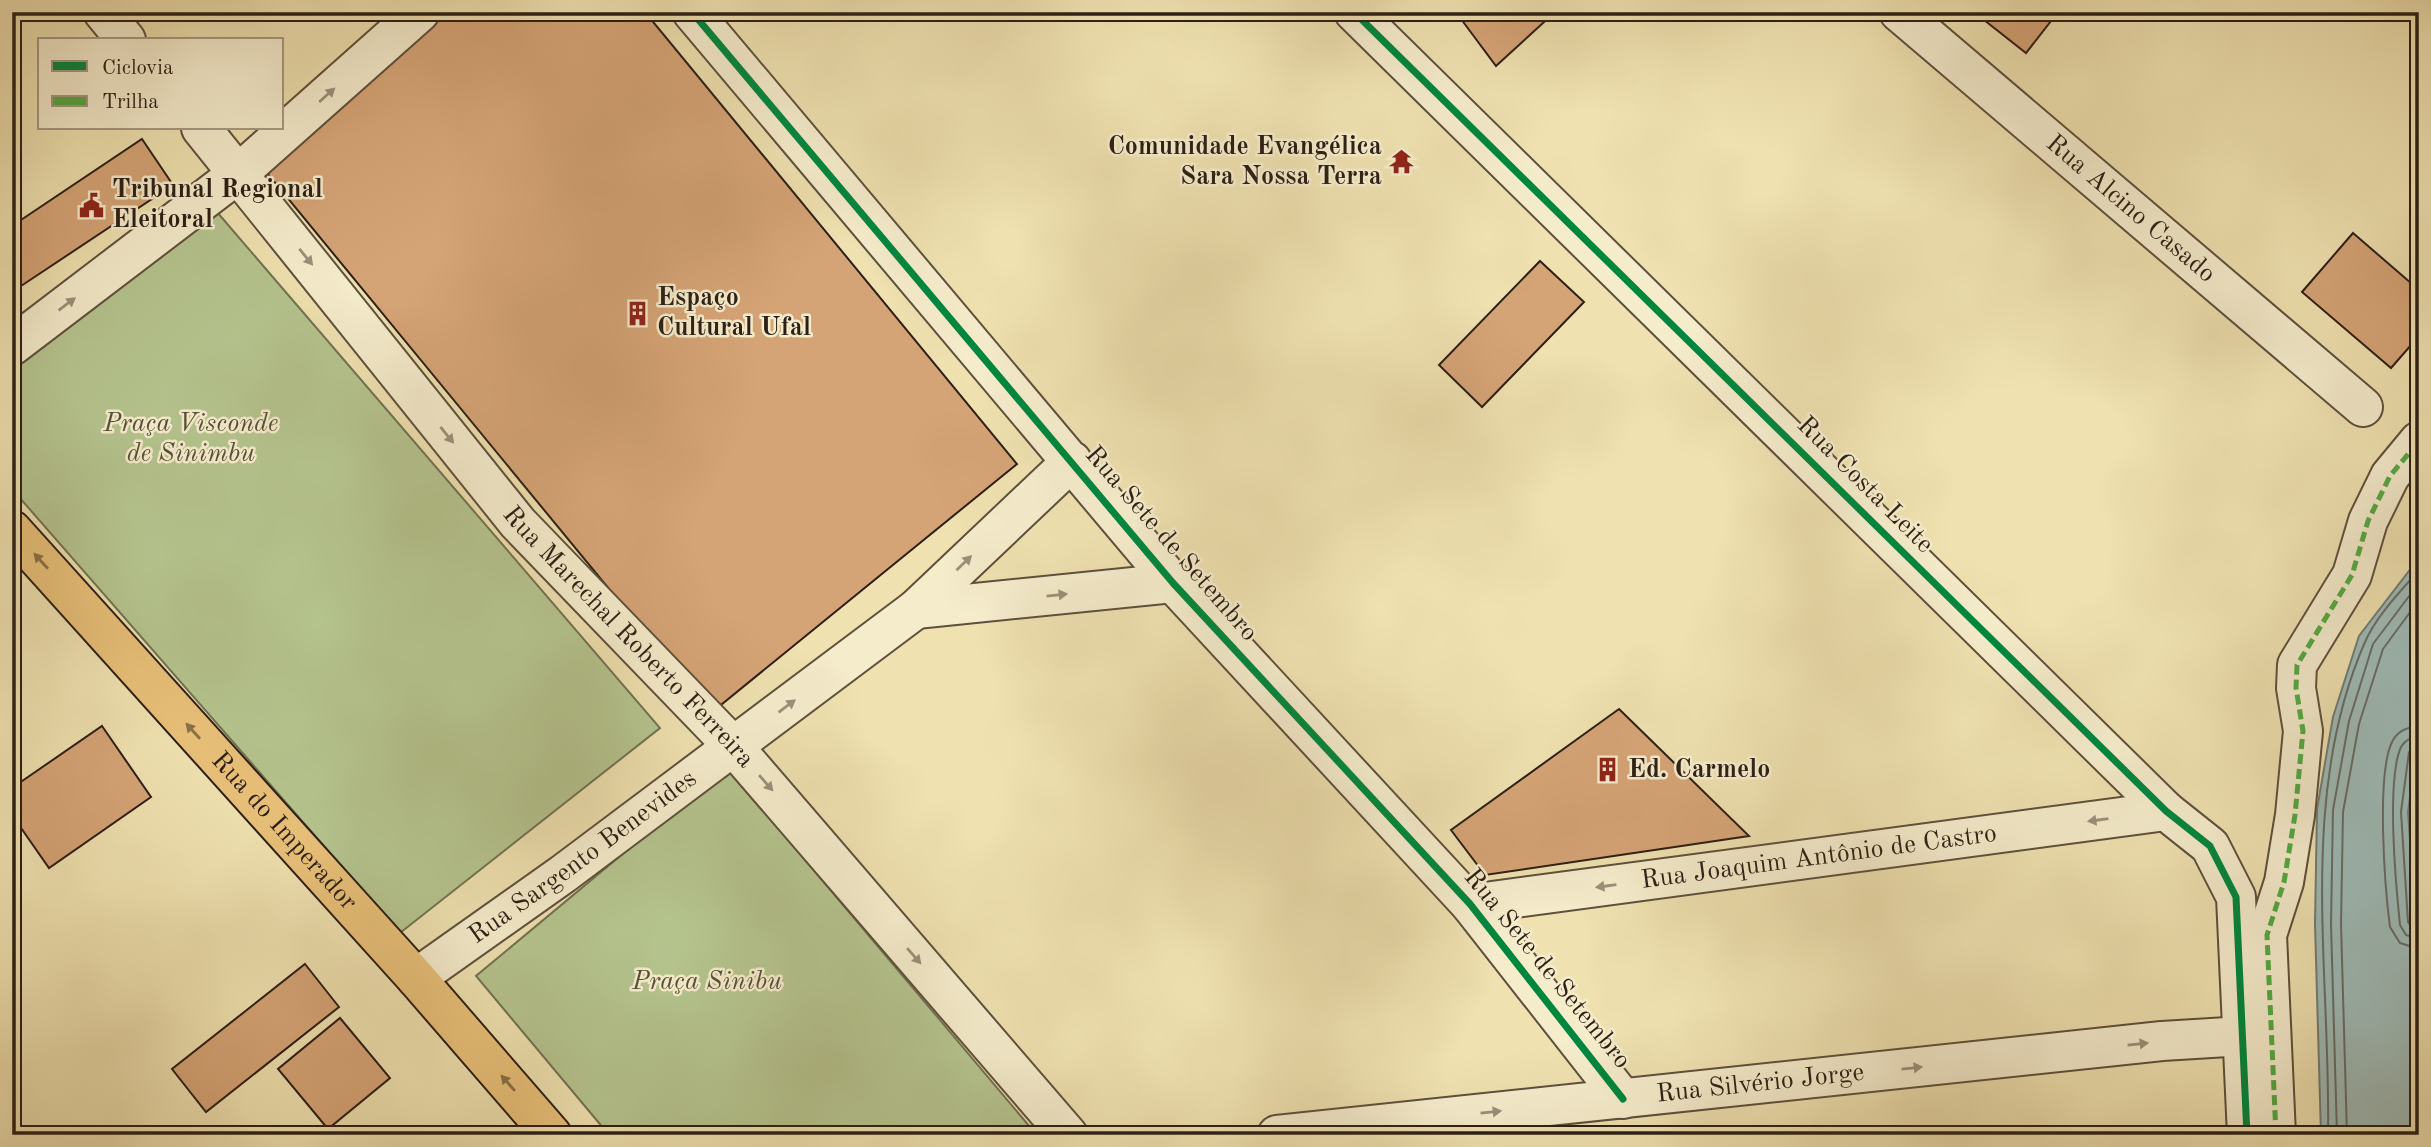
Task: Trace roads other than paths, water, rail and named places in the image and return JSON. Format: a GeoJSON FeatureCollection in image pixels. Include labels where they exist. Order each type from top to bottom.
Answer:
{"type":"FeatureCollection","features":[{"type":"Feature","properties":{"kind":"main road","name":"Rua do Imperador"},"geometry":{"type":"LineString","coordinates":[[12,530],[416,978],[552,1135]]}},
{"type":"Feature","properties":{"kind":"street"},"geometry":{"type":"LineString","coordinates":[[103,12],[125,38]]}},
{"type":"Feature","properties":{"kind":"street"},"geometry":{"type":"LineString","coordinates":[[12,346],[239,173],[420,12]]}},
{"type":"Feature","properties":{"kind":"street","name":"Rua Sete de Setembro"},"geometry":{"type":"LineString","coordinates":[[692,12],[1173,583],[1471,904],[1623,1098]]}},
{"type":"Feature","properties":{"kind":"street","name":"Rua Costa Leite"},"geometry":{"type":"LineString","coordinates":[[1354,12],[2166,811],[2210,846],[2235,897],[2247,1135]]}},
{"type":"Feature","properties":{"kind":"street","name":"Rua Alcino Casado"},"geometry":{"type":"LineString","coordinates":[[1899,12],[2363,407]]}},
{"type":"Feature","properties":{"kind":"street","name":"Rua Marechal Roberto Ferreira"},"geometry":{"type":"LineString","coordinates":[[203,130],[518,523],[733,746],[1068,1135]]}},
{"type":"Feature","properties":{"kind":"street"},"geometry":{"type":"LineString","coordinates":[[2276,1135],[2267,935],[2284,882],[2295,815],[2303,731],[2296,688],[2297,665],[2352,575],[2368,521],[2390,476],[2419,441]]}},
{"type":"Feature","properties":{"kind":"street","name":"Rua Sargento Benevides"},"geometry":{"type":"LineString","coordinates":[[416,978],[563,874],[916,609],[1072,461]]}},
{"type":"Feature","properties":{"kind":"street"},"geometry":{"type":"LineString","coordinates":[[916,609],[1173,583]]}},
{"type":"Feature","properties":{"kind":"street","name":"Rua Joaquim Antônio de Castro"},"geometry":{"type":"LineString","coordinates":[[1471,904],[2166,811]]}},
{"type":"Feature","properties":{"kind":"street","name":"Rua Silvério Jorge"},"geometry":{"type":"LineString","coordinates":[[1277,1135],[2162,1041],[2244,1036]]}},
{"type":"Feature","properties":{"kind":"water"},"geometry":{"type":"Polygon","coordinates":[[[2419,558],[2419,730],[2408,812],[2419,968],[2419,1135],[2321,1135],[2315,924],[2317,809],[2333,717],[2359,636],[2419,558]]]}},
{"type":"Feature","properties":{"kind":"place","name":"Comunidade Evangélica Sara Nossa Terra"},"geometry":{"type":"Point","coordinates":[1402,162]}},
{"type":"Feature","properties":{"kind":"place","name":"Tribunal Regional Eleitoral"},"geometry":{"type":"Point","coordinates":[92,205]}},
{"type":"Feature","properties":{"kind":"place","name":"Espaço Cultural Ufal"},"geometry":{"type":"Point","coordinates":[637,313]}},
{"type":"Feature","properties":{"kind":"place","name":"Ed. Carmelo"},"geometry":{"type":"Point","coordinates":[1608,770]}},
{"type":"Feature","properties":{"kind":"park label","name":"Praça Visconde de Sinimbu"},"geometry":{"type":"Point","coordinates":[191,439]}},
{"type":"Feature","properties":{"kind":"park label","name":"Praça Sinibu"},"geometry":{"type":"Point","coordinates":[707,982]}}]}
